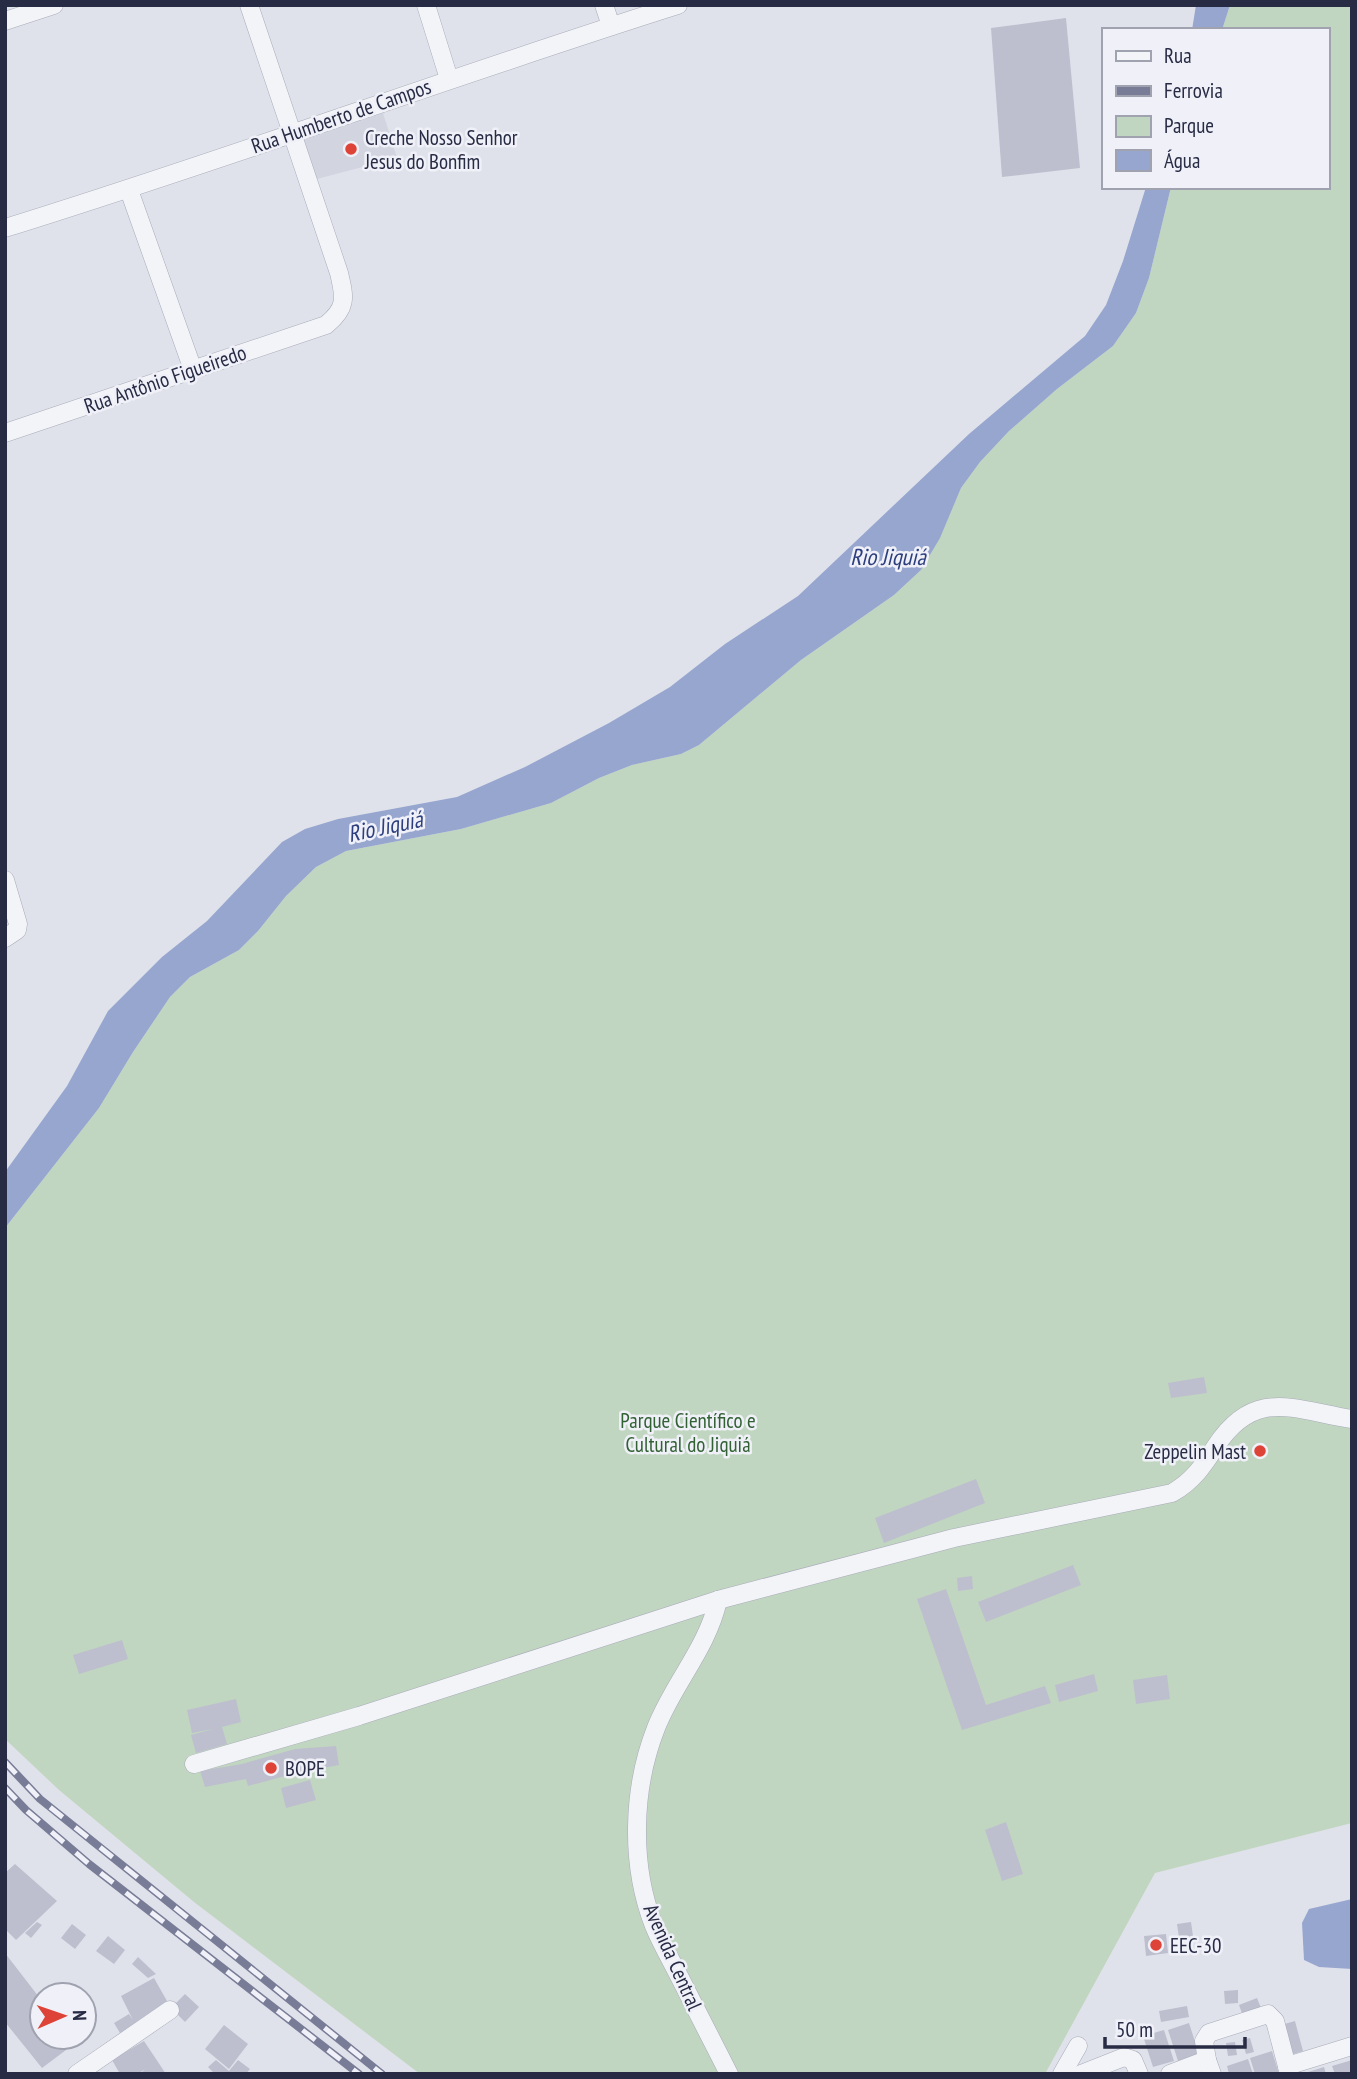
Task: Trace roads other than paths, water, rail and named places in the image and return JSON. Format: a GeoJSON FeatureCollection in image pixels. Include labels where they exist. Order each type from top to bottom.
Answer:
{"type":"FeatureCollection","features":[{"type":"Feature","properties":{"kind":"street"},"geometry":{"type":"LineString","coordinates":[[5,21],[54,5]]}},
{"type":"Feature","properties":{"kind":"street"},"geometry":{"type":"LineString","coordinates":[[249,5],[292,134]]}},
{"type":"Feature","properties":{"kind":"street"},"geometry":{"type":"LineString","coordinates":[[426,5],[449,79]]}},
{"type":"Feature","properties":{"kind":"street"},"geometry":{"type":"LineString","coordinates":[[604,5],[611,26]]}},
{"type":"Feature","properties":{"kind":"street","name":"Rua Humberto de Campos"},"geometry":{"type":"LineString","coordinates":[[5,229],[129,190],[449,79],[678,5]]}},
{"type":"Feature","properties":{"kind":"street","name":"Rua Antônio Figueiredo"},"geometry":{"type":"LineString","coordinates":[[5,433],[326,326],[337,316],[344,298],[342,288],[292,134]]}},
{"type":"Feature","properties":{"kind":"street"},"geometry":{"type":"LineString","coordinates":[[129,190],[193,369]]}},
{"type":"Feature","properties":{"kind":"street"},"geometry":{"type":"LineString","coordinates":[[5,880],[17,920],[17,930],[9,936]]}},
{"type":"Feature","properties":{"kind":"street"},"geometry":{"type":"LineString","coordinates":[[194,1764],[359,1716],[718,1600],[954,1538],[1172,1493],[1186,1485],[1197,1474],[1224,1434],[1247,1413],[1261,1409],[1298,1408],[1352,1419]]}},
{"type":"Feature","properties":{"kind":"street","name":"Avenida Central"},"geometry":{"type":"LineString","coordinates":[[718,1600],[714,1618],[702,1644],[669,1698],[655,1731],[643,1769],[637,1826],[645,1895],[654,1926],[729,2074]]}},
{"type":"Feature","properties":{"kind":"street"},"geometry":{"type":"LineString","coordinates":[[77,2074],[170,2010]]}},
{"type":"Feature","properties":{"kind":"street"},"geometry":{"type":"LineString","coordinates":[[1170,2074],[1210,2067],[1204,2041],[1209,2033],[1268,2014],[1275,2021],[1288,2070],[1352,2046]]}},
{"type":"Feature","properties":{"kind":"street"},"geometry":{"type":"LineString","coordinates":[[1067,2073],[1078,2046]]}},
{"type":"Feature","properties":{"kind":"street"},"geometry":{"type":"LineString","coordinates":[[1067,2073],[1124,2057],[1133,2060],[1139,2074]]}},
{"type":"Feature","properties":{"kind":"water"},"geometry":{"type":"Polygon","coordinates":[[[1196,5],[1230,5],[1223,28],[1192,28],[1196,5]]]}},
{"type":"Feature","properties":{"kind":"water","name":"Rio Jiquiá"},"geometry":{"type":"Polygon","coordinates":[[[1145,189],[1171,189],[1149,278],[1136,313],[1113,346],[1057,389],[1009,431],[980,462],[961,488],[940,538],[921,570],[894,595],[801,660],[699,745],[681,754],[632,765],[599,778],[551,803],[461,829],[346,851],[316,867],[286,896],[239,950],[190,977],[170,997],[99,1108],[5,1228],[5,1172],[67,1086],[108,1011],[162,957],[207,921],[282,842],[305,829],[338,819],[457,797],[525,767],[670,687],[725,644],[798,596],[969,434],[1085,336],[1106,305],[1145,189]]]}},
{"type":"Feature","properties":{"kind":"water"},"geometry":{"type":"Polygon","coordinates":[[[1352,1899],[1352,1969],[1319,1967],[1304,1960],[1302,1923],[1309,1909],[1352,1899]]]}},
{"type":"Feature","properties":{"kind":"railway"},"geometry":{"type":"LineString","coordinates":[[5,1762],[40,1799],[382,2074]]}},
{"type":"Feature","properties":{"kind":"railway"},"geometry":{"type":"LineString","coordinates":[[5,1788],[26,1810],[89,1864],[359,2074]]}},
{"type":"Feature","properties":{"kind":"place","name":"Creche Nosso Senhor Jesus do Bonfim"},"geometry":{"type":"Point","coordinates":[351,149]}},
{"type":"Feature","properties":{"kind":"place","name":"Zeppelin Mast"},"geometry":{"type":"Point","coordinates":[1260,1451]}},
{"type":"Feature","properties":{"kind":"place","name":"BOPE"},"geometry":{"type":"Point","coordinates":[271,1768]}},
{"type":"Feature","properties":{"kind":"place","name":"EEC-30"},"geometry":{"type":"Point","coordinates":[1156,1945]}},
{"type":"Feature","properties":{"kind":"park label","name":"Parque Científico e Cultural do Jiquiá"},"geometry":{"type":"Point","coordinates":[688,1432]}}]}
